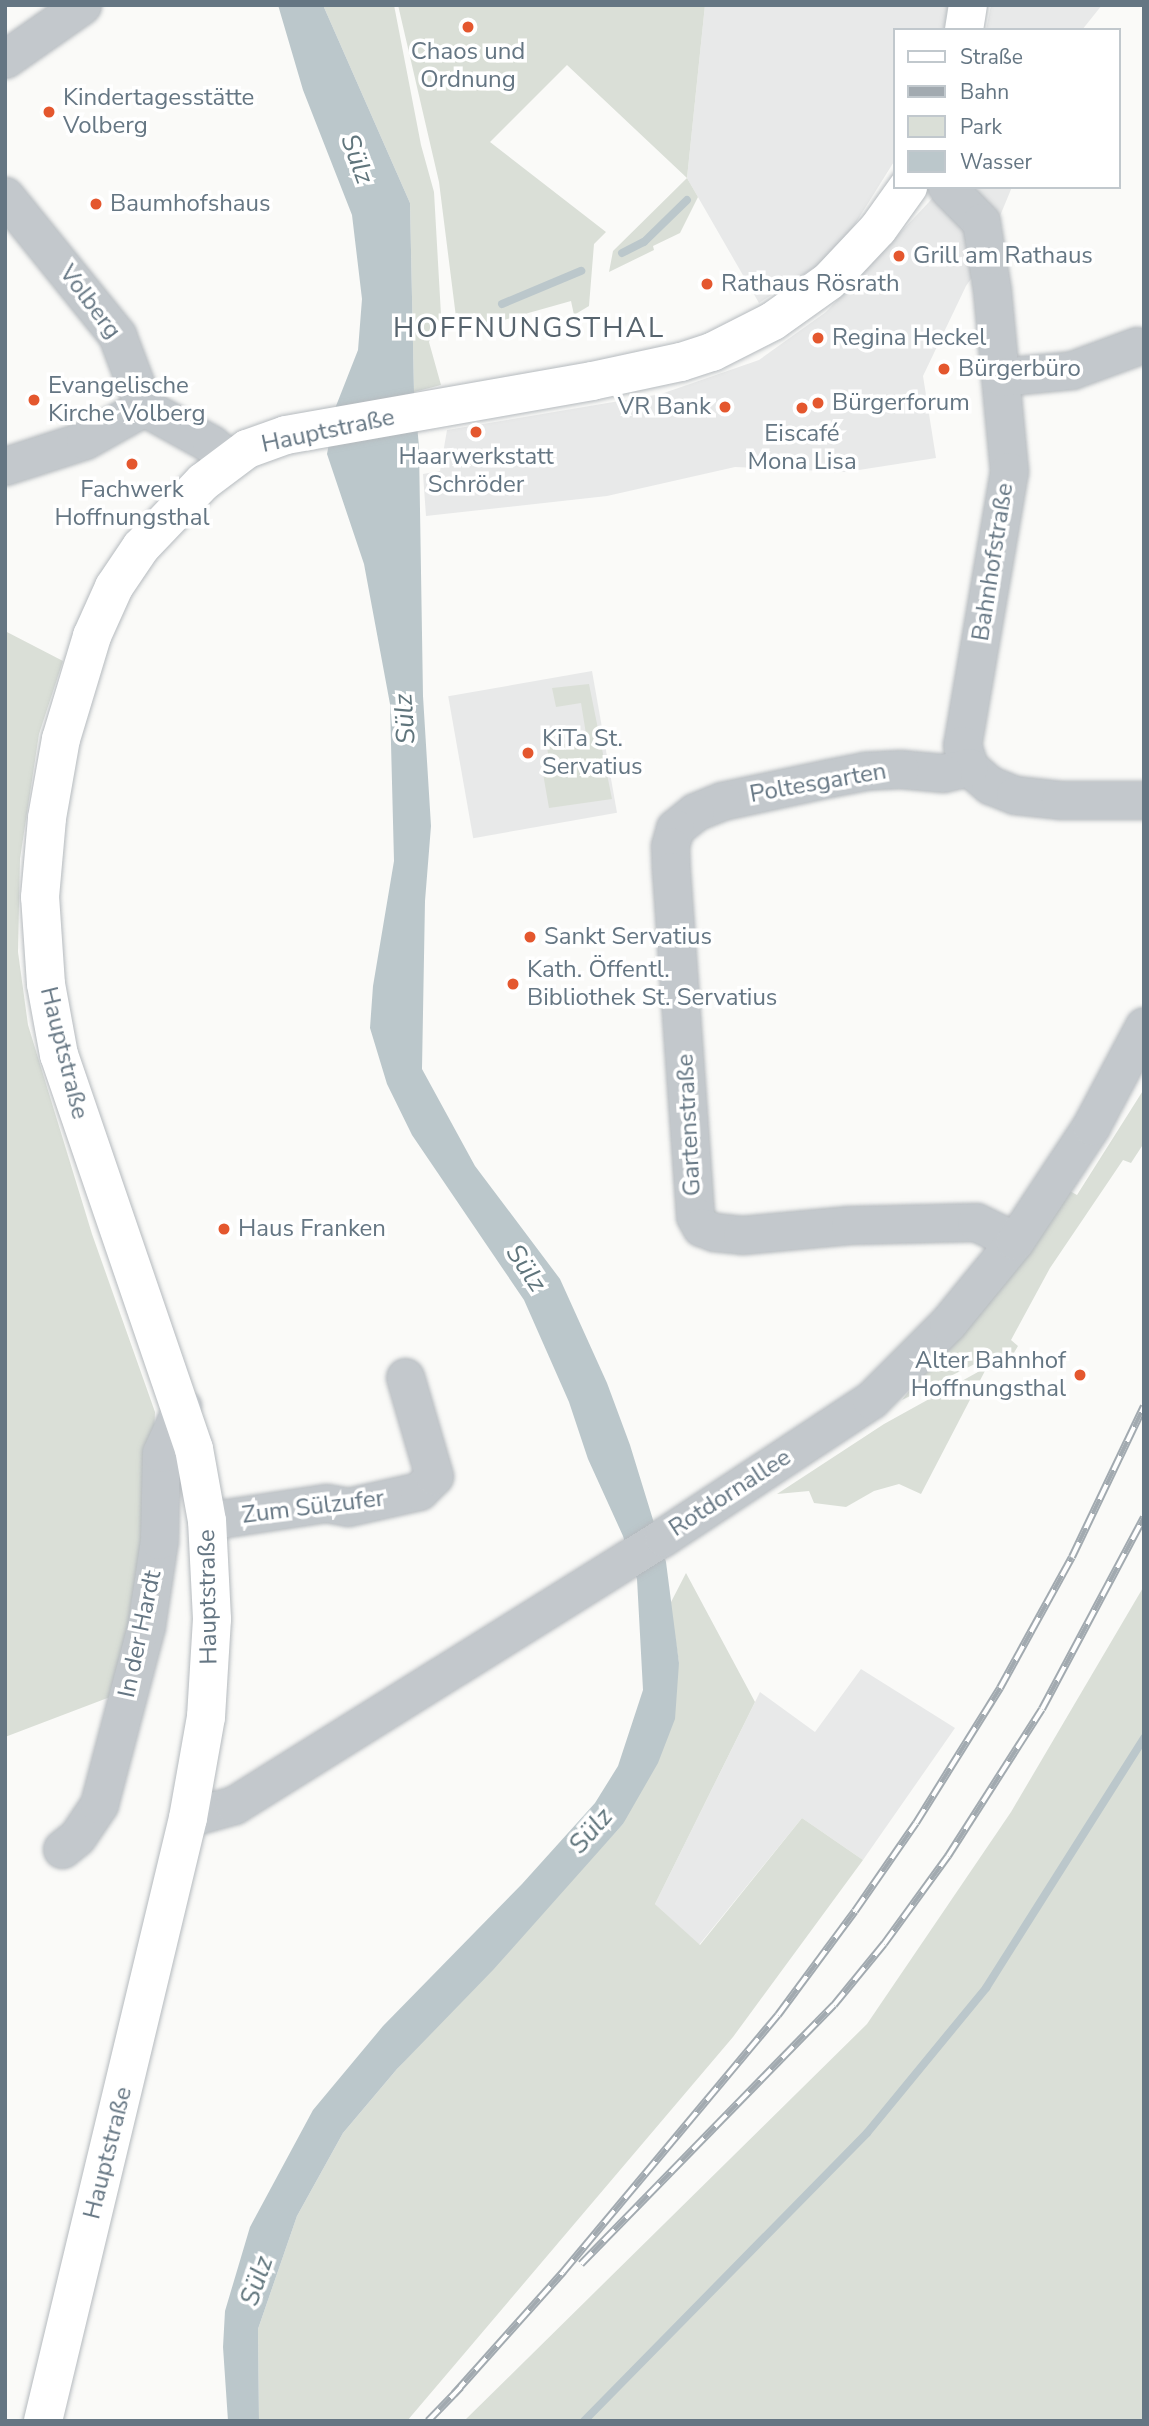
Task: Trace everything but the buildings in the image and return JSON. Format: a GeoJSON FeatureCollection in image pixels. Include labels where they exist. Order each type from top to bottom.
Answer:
{"type":"FeatureCollection","features":[{"type":"Feature","properties":{"kind":"main road"},"geometry":{"type":"LineString","coordinates":[[964,28],[968,5]]}},
{"type":"Feature","properties":{"kind":"main road","name":"Hauptstraße"},"geometry":{"type":"LineString","coordinates":[[43,2421],[188,1818],[206,1717],[212,1619],[207,1521],[194,1449],[182,1407],[59,1055],[46,984],[40,897],[47,818],[61,739],[92,636],[114,587],[141,547],[173,510],[230,460],[265,441],[286,435],[650,370],[712,352],[773,321],[829,281],[878,229],[907,189]]}},
{"type":"Feature","properties":{"kind":"street"},"geometry":{"type":"LineString","coordinates":[[5,59],[82,5]]}},
{"type":"Feature","properties":{"kind":"street","name":"Bahnhofstraße"},"geometry":{"type":"LineString","coordinates":[[949,189],[981,222],[1001,377],[1009,471],[962,745],[969,767]]}},
{"type":"Feature","properties":{"kind":"street","name":"Volberg"},"geometry":{"type":"LineString","coordinates":[[5,196],[117,335],[144,407]]}},
{"type":"Feature","properties":{"kind":"street"},"geometry":{"type":"LineString","coordinates":[[1001,377],[1072,370],[1137,346]]}},
{"type":"Feature","properties":{"kind":"street"},"geometry":{"type":"LineString","coordinates":[[5,466],[85,440],[144,407],[211,444],[230,460]]}},
{"type":"Feature","properties":{"kind":"street"},"geometry":{"type":"LineString","coordinates":[[969,767],[990,785],[1015,795],[1060,800],[1144,800]]}},
{"type":"Feature","properties":{"kind":"street","name":"Poltesgarten"},"geometry":{"type":"LineString","coordinates":[[676,828],[695,811],[722,801],[829,778],[865,771],[943,773],[969,767]]}},
{"type":"Feature","properties":{"kind":"street","name":"Gartenstraße"},"geometry":{"type":"LineString","coordinates":[[676,828],[670,846],[671,871],[695,1216],[701,1227],[714,1232],[742,1235],[862,1225],[976,1222],[1015,1241]]}},
{"type":"Feature","properties":{"kind":"street","name":"Rotdornallee"},"geometry":{"type":"LineString","coordinates":[[188,1818],[234,1805],[663,1537],[871,1399],[948,1323],[1015,1241],[1091,1126],[1144,1026]]}},
{"type":"Feature","properties":{"kind":"street","name":"Zum Sülzufer"},"geometry":{"type":"LineString","coordinates":[[207,1521],[326,1503],[348,1507],[419,1491],[434,1476],[405,1377]]}},
{"type":"Feature","properties":{"kind":"street","name":"In der Hardt"},"geometry":{"type":"LineString","coordinates":[[62,1849],[77,1837],[99,1804],[146,1626],[159,1540],[161,1453],[182,1407]]}},
{"type":"Feature","properties":{"kind":"shaded area"},"geometry":{"type":"Polygon","coordinates":[[[705,5],[948,5],[944,28],[894,28],[894,162],[837,253],[759,303],[687,178],[705,5]]]}},
{"type":"Feature","properties":{"kind":"shaded area"},"geometry":{"type":"Polygon","coordinates":[[[991,5],[1102,5],[1084,28],[986,28],[991,5]]]}},
{"type":"Feature","properties":{"kind":"shaded area"},"geometry":{"type":"Polygon","coordinates":[[[941,189],[1011,189],[978,269],[966,286],[923,376],[936,458],[846,472],[735,467],[607,496],[426,516],[423,474],[440,471],[447,430],[661,394],[759,360],[826,312],[941,189]]]}},
{"type":"Feature","properties":{"kind":"shaded area","name":"KiTa St. Servatius"},"geometry":{"type":"Polygon","coordinates":[[[592,671],[617,813],[473,838],[448,696],[592,671]]]}},
{"type":"Feature","properties":{"kind":"shaded area"},"geometry":{"type":"Polygon","coordinates":[[[861,1669],[955,1728],[863,1860],[802,1818],[699,1945],[655,1904],[760,1692],[815,1732],[861,1669]]]}},
{"type":"Feature","properties":{"kind":"green space"},"geometry":{"type":"Polygon","coordinates":[[[323,5],[394,5],[421,145],[434,192],[441,315],[429,342],[441,385],[414,392],[410,203],[323,5]]]}},
{"type":"Feature","properties":{"kind":"green space"},"geometry":{"type":"Polygon","coordinates":[[[398,5],[705,5],[687,178],[567,65],[490,142],[606,232],[594,244],[589,306],[574,315],[571,301],[458,333],[439,182],[398,5]]]}},
{"type":"Feature","properties":{"kind":"green space"},"geometry":{"type":"Polygon","coordinates":[[[687,178],[698,197],[680,233],[653,246],[654,250],[609,272],[613,251],[687,178]]]}},
{"type":"Feature","properties":{"kind":"green space"},"geometry":{"type":"Polygon","coordinates":[[[5,631],[63,661],[39,734],[20,859],[18,952],[28,1025],[92,1234],[155,1412],[148,1568],[118,1694],[5,1737],[5,631]]]}},
{"type":"Feature","properties":{"kind":"green space"},"geometry":{"type":"Polygon","coordinates":[[[589,684],[612,799],[549,808],[541,762],[549,760],[547,747],[587,740],[581,703],[556,707],[552,688],[589,684]]]}},
{"type":"Feature","properties":{"kind":"green space"},"geometry":{"type":"Polygon","coordinates":[[[1144,1089],[1144,1143],[1131,1163],[1123,1160],[1050,1268],[1011,1340],[1018,1346],[1009,1361],[993,1355],[902,1400],[1068,1190],[1077,1195],[1144,1089]]]}},
{"type":"Feature","properties":{"kind":"green space"},"geometry":{"type":"Polygon","coordinates":[[[987,1367],[921,1494],[899,1484],[874,1491],[846,1507],[814,1503],[809,1491],[777,1494],[884,1424],[987,1367]]]}},
{"type":"Feature","properties":{"kind":"green space"},"geometry":{"type":"Polygon","coordinates":[[[686,1573],[755,1702],[655,1904],[700,1945],[802,1818],[863,1860],[733,2037],[407,2421],[259,2421],[258,2329],[297,2216],[343,2133],[397,2069],[623,1824],[679,1663],[670,1604],[686,1573]]]}},
{"type":"Feature","properties":{"kind":"green space"},"geometry":{"type":"Polygon","coordinates":[[[1144,1586],[1144,2421],[464,2421],[867,2024],[1011,1812],[1144,1586]]]}},
{"type":"Feature","properties":{"kind":"water","name":"Sülz"},"geometry":{"type":"Polygon","coordinates":[[[278,5],[323,5],[410,203],[414,391],[419,447],[423,696],[431,826],[425,901],[422,1069],[475,1166],[560,1279],[607,1383],[630,1445],[666,1562],[679,1663],[675,1719],[658,1763],[623,1824],[493,1970],[397,2069],[343,2133],[297,2216],[258,2329],[259,2421],[228,2421],[223,2347],[225,2311],[250,2227],[313,2110],[383,2026],[522,1884],[595,1803],[618,1766],[643,1690],[637,1579],[623,1536],[588,1459],[569,1402],[524,1300],[412,1135],[387,1084],[370,1028],[373,986],[394,861],[390,704],[364,564],[327,454],[336,406],[358,350],[362,299],[352,215],[303,90],[278,5]]]}},
{"type":"Feature","properties":{"kind":"waterway"},"geometry":{"type":"LineString","coordinates":[[622,253],[644,242],[687,200]]}},
{"type":"Feature","properties":{"kind":"waterway"},"geometry":{"type":"LineString","coordinates":[[502,304],[581,271]]}},
{"type":"Feature","properties":{"kind":"waterway"},"geometry":{"type":"LineString","coordinates":[[584,2421],[867,2133],[986,1988],[1144,1738]]}},
{"type":"Feature","properties":{"kind":"railway"},"geometry":{"type":"LineString","coordinates":[[454,2394],[563,2272],[778,2015],[855,1911],[916,1823],[1000,1688],[1072,1557],[1144,1406]]}},
{"type":"Feature","properties":{"kind":"railway"},"geometry":{"type":"LineString","coordinates":[[581,2264],[834,2005],[884,1944],[948,1856],[1042,1709],[1144,1517]]}},
{"type":"Feature","properties":{"kind":"railway"},"geometry":{"type":"LineString","coordinates":[[428,2421],[461,2387]]}},
{"type":"Feature","properties":{"kind":"place","name":"Chaos und Ordnung"},"geometry":{"type":"Point","coordinates":[468,27]}},
{"type":"Feature","properties":{"kind":"place","name":"Kindertagesstätte Volberg"},"geometry":{"type":"Point","coordinates":[49,112]}},
{"type":"Feature","properties":{"kind":"place","name":"Baumhofshaus"},"geometry":{"type":"Point","coordinates":[96,204]}},
{"type":"Feature","properties":{"kind":"place","name":"Grill am Rathaus"},"geometry":{"type":"Point","coordinates":[899,256]}},
{"type":"Feature","properties":{"kind":"place","name":"Rathaus Rösrath"},"geometry":{"type":"Point","coordinates":[707,284]}},
{"type":"Feature","properties":{"kind":"place","name":"Regina Heckel"},"geometry":{"type":"Point","coordinates":[818,338]}},
{"type":"Feature","properties":{"kind":"place","name":"Bürgerbüro"},"geometry":{"type":"Point","coordinates":[944,369]}},
{"type":"Feature","properties":{"kind":"place","name":"Evangelische Kirche Volberg"},"geometry":{"type":"Point","coordinates":[34,400]}},
{"type":"Feature","properties":{"kind":"place","name":"Bürgerforum"},"geometry":{"type":"Point","coordinates":[818,403]}},
{"type":"Feature","properties":{"kind":"place","name":"VR Bank"},"geometry":{"type":"Point","coordinates":[725,407]}},
{"type":"Feature","properties":{"kind":"place","name":"Eiscafé Mona Lisa"},"geometry":{"type":"Point","coordinates":[802,408]}},
{"type":"Feature","properties":{"kind":"place","name":"Haarwerkstatt Schröder"},"geometry":{"type":"Point","coordinates":[476,432]}},
{"type":"Feature","properties":{"kind":"place","name":"Fachwerk Hoffnungsthal"},"geometry":{"type":"Point","coordinates":[132,464]}},
{"type":"Feature","properties":{"kind":"place","name":"KiTa St. Servatius"},"geometry":{"type":"Point","coordinates":[528,753]}},
{"type":"Feature","properties":{"kind":"place","name":"Sankt Servatius"},"geometry":{"type":"Point","coordinates":[530,937]}},
{"type":"Feature","properties":{"kind":"place","name":"Kath. Öffentl. Bibliothek St. Servatius"},"geometry":{"type":"Point","coordinates":[513,984]}},
{"type":"Feature","properties":{"kind":"place","name":"Haus Franken"},"geometry":{"type":"Point","coordinates":[224,1229]}},
{"type":"Feature","properties":{"kind":"place","name":"Alter Bahnhof Hoffnungsthal"},"geometry":{"type":"Point","coordinates":[1080,1375]}},
{"type":"Feature","properties":{"kind":"district","name":"HOFFNUNGSTHAL"},"geometry":{"type":"Point","coordinates":[529,328]}}]}
